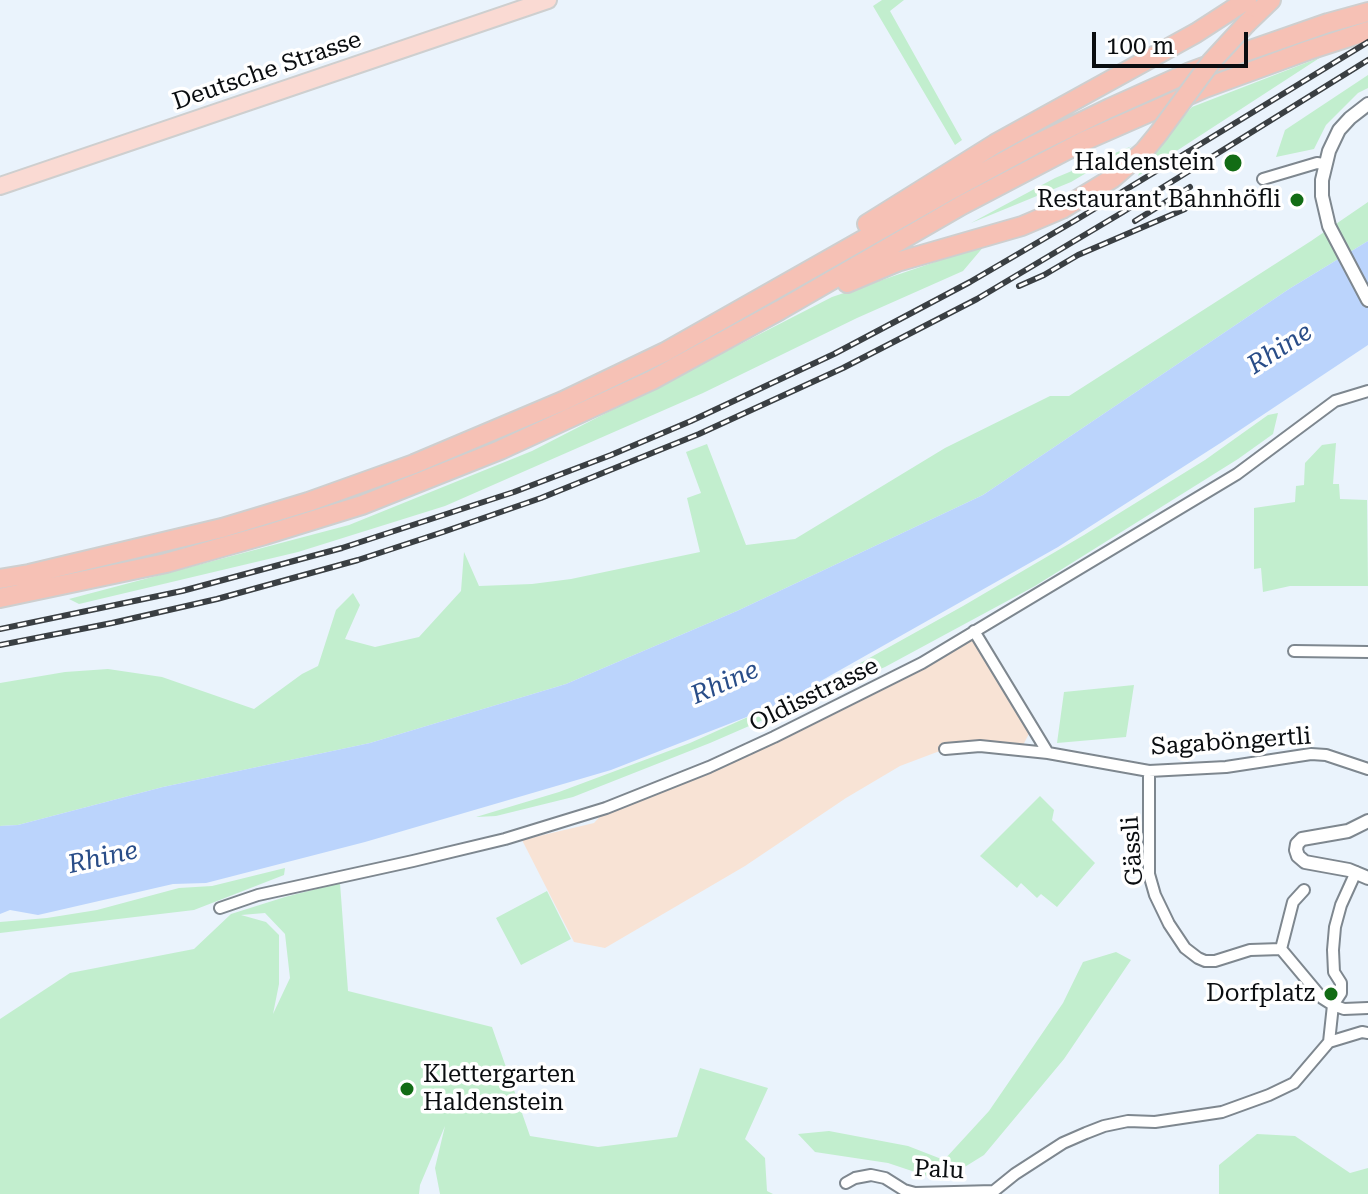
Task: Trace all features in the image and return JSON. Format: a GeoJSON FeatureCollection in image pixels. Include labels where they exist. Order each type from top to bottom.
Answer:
{"type":"FeatureCollection","features":[{"type":"Feature","properties":{"kind":"highway"},"geometry":{"type":"LineString","coordinates":[[702,332],[770,283],[984,151],[1196,33],[1247,0]]}},
{"type":"Feature","properties":{"kind":"highway"},"geometry":{"type":"LineString","coordinates":[[739,333],[796,311],[858,278],[897,262],[1022,226],[1062,209],[1113,178],[1144,151],[1211,62],[1271,0]]}},
{"type":"Feature","properties":{"kind":"highway"},"geometry":{"type":"LineString","coordinates":[[0,579],[222,528],[414,464],[563,401],[702,332],[949,191],[1080,122],[1190,72],[1368,12]]}},
{"type":"Feature","properties":{"kind":"highway"},"geometry":{"type":"LineString","coordinates":[[0,598],[166,563],[252,539],[362,505],[526,439],[652,380],[962,205],[1084,141],[1205,88],[1368,31]]}},
{"type":"Feature","properties":{"kind":"main road","name":"Deutsche Strasse"},"geometry":{"type":"LineString","coordinates":[[0,186],[548,0]]}},
{"type":"Feature","properties":{"kind":"street"},"geometry":{"type":"LineString","coordinates":[[1368,104],[1339,130],[1324,164],[1322,180],[1327,219],[1368,300]]}},
{"type":"Feature","properties":{"kind":"street"},"geometry":{"type":"LineString","coordinates":[[1263,179],[1317,163],[1324,164]]}},
{"type":"Feature","properties":{"kind":"street","name":"Oldisstrasse"},"geometry":{"type":"LineString","coordinates":[[220,908],[258,895],[505,839],[606,808],[709,767],[894,679],[1237,474],[1335,401],[1368,391]]}},
{"type":"Feature","properties":{"kind":"street"},"geometry":{"type":"LineString","coordinates":[[974,631],[1048,753]]}},
{"type":"Feature","properties":{"kind":"street"},"geometry":{"type":"LineString","coordinates":[[1294,651],[1368,652]]}},
{"type":"Feature","properties":{"kind":"street","name":"Sagaböngertli"},"geometry":{"type":"LineString","coordinates":[[945,749],[980,746],[1048,753],[1149,771],[1226,767],[1311,754],[1326,755],[1368,769]]}},
{"type":"Feature","properties":{"kind":"street","name":"Gässli"},"geometry":{"type":"LineString","coordinates":[[1149,771],[1149,874],[1168,923],[1185,948],[1210,962],[1250,950],[1281,949]]}},
{"type":"Feature","properties":{"kind":"street"},"geometry":{"type":"LineString","coordinates":[[1368,821],[1348,831],[1302,839],[1296,847],[1297,854],[1305,862],[1362,875],[1341,905],[1335,927],[1334,972],[1341,983],[1341,993],[1333,1005],[1329,1042],[1368,1033]]}},
{"type":"Feature","properties":{"kind":"street"},"geometry":{"type":"LineString","coordinates":[[1304,890],[1293,902],[1281,949],[1322,998],[1344,1009],[1368,1008]]}},
{"type":"Feature","properties":{"kind":"street","name":"Palu"},"geometry":{"type":"LineString","coordinates":[[846,1183],[871,1175],[885,1178],[915,1193],[994,1191],[1067,1141],[1104,1126],[1222,1112],[1269,1095],[1294,1083],[1329,1042]]}},
{"type":"Feature","properties":{"kind":"shaded area"},"geometry":{"type":"Polygon","coordinates":[[[973,639],[1031,730],[1022,747],[945,749],[900,766],[745,866],[605,948],[574,942],[522,840],[594,823],[605,811],[973,639]]]}},
{"type":"Feature","properties":{"kind":"green space"},"geometry":{"type":"Polygon","coordinates":[[[882,0],[904,0],[890,11],[962,140],[955,145],[873,6],[882,0]]]}},
{"type":"Feature","properties":{"kind":"green space"},"geometry":{"type":"Polygon","coordinates":[[[1321,57],[1138,176],[1143,162],[1192,107],[1321,57]]]}},
{"type":"Feature","properties":{"kind":"green space"},"geometry":{"type":"Polygon","coordinates":[[[1368,75],[1368,88],[1358,93],[1326,125],[1314,149],[1276,157],[1285,130],[1368,75]]]}},
{"type":"Feature","properties":{"kind":"green space"},"geometry":{"type":"Polygon","coordinates":[[[1132,146],[1071,182],[971,223],[1055,178],[1132,146]]]}},
{"type":"Feature","properties":{"kind":"green space"},"geometry":{"type":"Polygon","coordinates":[[[1368,202],[1368,241],[1289,289],[983,495],[737,611],[566,684],[370,743],[163,787],[18,825],[0,826],[0,683],[65,672],[108,669],[162,677],[254,709],[318,666],[336,610],[353,593],[360,605],[345,639],[375,647],[419,637],[461,591],[464,552],[479,586],[571,579],[700,552],[687,498],[701,493],[686,452],[707,444],[746,545],[795,539],[945,448],[1050,396],[1069,396],[1368,202]]]}},
{"type":"Feature","properties":{"kind":"green space"},"geometry":{"type":"Polygon","coordinates":[[[985,245],[963,271],[857,318],[703,393],[445,506],[298,552],[79,604],[69,599],[349,525],[532,451],[832,297],[985,245]]]}},
{"type":"Feature","properties":{"kind":"green space"},"geometry":{"type":"Polygon","coordinates":[[[1278,413],[1273,434],[1238,459],[1035,586],[885,667],[710,743],[573,797],[496,816],[476,817],[559,792],[690,743],[828,681],[1084,535],[1205,460],[1268,415],[1278,413]]]}},
{"type":"Feature","properties":{"kind":"green space"},"geometry":{"type":"Polygon","coordinates":[[[1336,443],[1333,484],[1339,484],[1340,499],[1367,500],[1368,586],[1290,586],[1263,592],[1261,568],[1254,569],[1254,508],[1295,502],[1296,486],[1304,485],[1305,463],[1322,445],[1336,443]]]}},
{"type":"Feature","properties":{"kind":"green space"},"geometry":{"type":"Polygon","coordinates":[[[1134,685],[1126,737],[1057,743],[1064,692],[1134,685]]]}},
{"type":"Feature","properties":{"kind":"green space"},"geometry":{"type":"Polygon","coordinates":[[[1040,796],[1054,810],[1052,820],[1095,863],[1057,907],[1041,894],[1037,898],[1021,883],[1017,888],[980,856],[1040,796]]]}},
{"type":"Feature","properties":{"kind":"green space"},"geometry":{"type":"Polygon","coordinates":[[[285,868],[284,875],[194,910],[0,933],[0,922],[97,910],[179,888],[212,886],[285,868]]]}},
{"type":"Feature","properties":{"kind":"green space"},"geometry":{"type":"Polygon","coordinates":[[[340,883],[348,991],[492,1027],[530,1136],[598,1147],[677,1137],[700,1068],[768,1088],[745,1139],[765,1158],[767,1191],[773,1194],[440,1194],[435,1168],[445,1126],[419,1194],[0,1194],[0,1019],[70,973],[194,949],[231,914],[340,883]],[[265,913],[241,915],[266,922],[279,935],[279,984],[273,1014],[290,978],[285,934],[265,913]]]}},
{"type":"Feature","properties":{"kind":"green space"},"geometry":{"type":"Polygon","coordinates":[[[547,891],[571,939],[521,965],[496,918],[547,891]]]}},
{"type":"Feature","properties":{"kind":"green space"},"geometry":{"type":"Polygon","coordinates":[[[1116,952],[1131,960],[1064,1059],[984,1155],[942,1181],[888,1163],[815,1152],[798,1134],[829,1131],[908,1146],[944,1160],[989,1111],[1063,1003],[1083,962],[1116,952]]]}},
{"type":"Feature","properties":{"kind":"green space"},"geometry":{"type":"Polygon","coordinates":[[[1257,1134],[1295,1136],[1350,1173],[1368,1168],[1368,1194],[1219,1194],[1219,1165],[1257,1134]]]}},
{"type":"Feature","properties":{"kind":"water","name":"Rhine"},"geometry":{"type":"Polygon","coordinates":[[[1368,241],[1368,345],[1058,547],[780,704],[611,770],[365,842],[206,883],[173,884],[38,915],[10,910],[0,914],[0,826],[18,825],[163,787],[370,743],[566,684],[737,611],[983,495],[1289,289],[1368,241]]]}},
{"type":"Feature","properties":{"kind":"railway"},"geometry":{"type":"LineString","coordinates":[[0,629],[182,591],[342,548],[514,492],[691,421],[834,354],[970,282],[1368,42]]}},
{"type":"Feature","properties":{"kind":"railway"},"geometry":{"type":"LineString","coordinates":[[0,645],[217,599],[358,560],[541,498],[699,434],[843,368],[977,299],[1368,60]]}},
{"type":"Feature","properties":{"kind":"railway"},"geometry":{"type":"LineString","coordinates":[[1135,221],[1190,187]]}},
{"type":"Feature","properties":{"kind":"railway"},"geometry":{"type":"LineString","coordinates":[[1019,286],[1078,255],[1185,209]]}},
{"type":"Feature","properties":{"kind":"place","name":"Haldenstein"},"geometry":{"type":"Point","coordinates":[1233,163]}},
{"type":"Feature","properties":{"kind":"place","name":"Restaurant Bahnhöfli"},"geometry":{"type":"Point","coordinates":[1297,200]}},
{"type":"Feature","properties":{"kind":"place","name":"Dorfplatz"},"geometry":{"type":"Point","coordinates":[1331,994]}},
{"type":"Feature","properties":{"kind":"place","name":"Klettergarten Haldenstein"},"geometry":{"type":"Point","coordinates":[407,1089]}}]}
